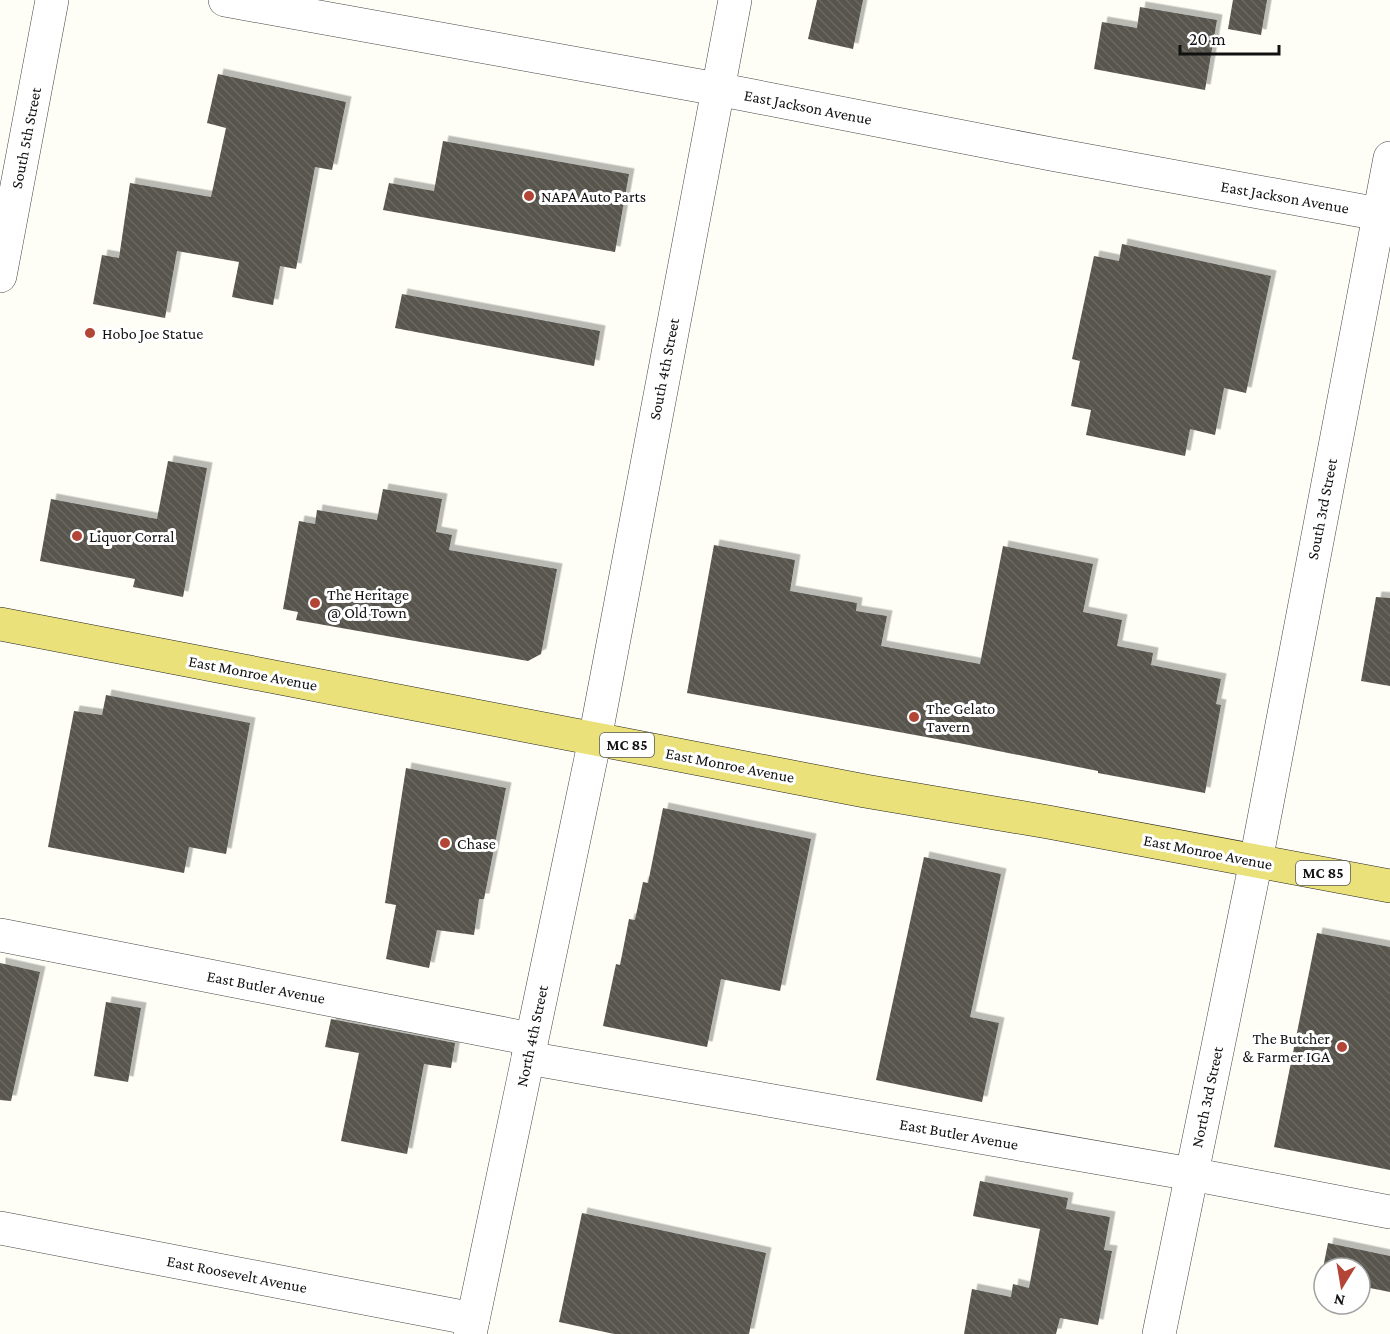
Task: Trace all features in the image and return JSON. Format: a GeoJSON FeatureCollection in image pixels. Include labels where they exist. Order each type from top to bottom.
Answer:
{"type":"FeatureCollection","features":[{"type":"Feature","properties":{"kind":"main road","name":"East Monroe Avenue"},"geometry":{"type":"LineString","coordinates":[[0,624],[865,791],[1048,822],[1390,886]]}},
{"type":"Feature","properties":{"kind":"street","name":"South 5th Street"},"geometry":{"type":"LineString","coordinates":[[0,276],[52,0]]}},
{"type":"Feature","properties":{"kind":"street","name":"East Jackson Avenue"},"geometry":{"type":"LineString","coordinates":[[225,0],[717,89],[1385,215]]}},
{"type":"Feature","properties":{"kind":"street","name":"South 4th Street"},"geometry":{"type":"LineString","coordinates":[[595,739],[735,0]]}},
{"type":"Feature","properties":{"kind":"street","name":"South 3rd Street"},"geometry":{"type":"LineString","coordinates":[[1256,861],[1385,215],[1390,158]]}},
{"type":"Feature","properties":{"kind":"street","name":"North 4th Street"},"geometry":{"type":"LineString","coordinates":[[472,1327],[595,739]]}},
{"type":"Feature","properties":{"kind":"street","name":"North 3rd Street"},"geometry":{"type":"LineString","coordinates":[[1159,1334],[1256,861]]}},
{"type":"Feature","properties":{"kind":"street","name":"East Butler Avenue"},"geometry":{"type":"LineString","coordinates":[[0,935],[529,1049],[1390,1212]]}},
{"type":"Feature","properties":{"kind":"street","name":"East Roosevelt Avenue"},"geometry":{"type":"LineString","coordinates":[[0,1228],[472,1327]]}},
{"type":"Feature","properties":{"kind":"building"},"geometry":{"type":"Polygon","coordinates":[[[817,0],[863,0],[853,49],[808,39],[817,0]]]}},
{"type":"Feature","properties":{"kind":"building"},"geometry":{"type":"Polygon","coordinates":[[[1233,0],[1267,0],[1261,35],[1228,29],[1233,0]]]}},
{"type":"Feature","properties":{"kind":"building"},"geometry":{"type":"Polygon","coordinates":[[[1140,7],[1217,20],[1205,90],[1094,69],[1102,22],[1137,28],[1140,7]]]}},
{"type":"Feature","properties":{"kind":"building"},"geometry":{"type":"Polygon","coordinates":[[[218,74],[346,102],[332,170],[315,167],[296,269],[280,266],[273,305],[232,297],[239,262],[177,251],[165,318],[93,304],[102,255],[119,258],[130,183],[211,197],[226,128],[207,123],[218,74]]]}},
{"type":"Feature","properties":{"kind":"building","name":"NAPA Auto Parts"},"geometry":{"type":"Polygon","coordinates":[[[443,141],[629,174],[615,252],[383,210],[389,183],[434,191],[443,141]]]}},
{"type":"Feature","properties":{"kind":"building"},"geometry":{"type":"Polygon","coordinates":[[[1122,244],[1271,276],[1246,393],[1224,388],[1215,435],[1190,429],[1185,456],[1086,435],[1091,410],[1071,406],[1080,361],[1072,359],[1094,256],[1119,261],[1122,244]]]}},
{"type":"Feature","properties":{"kind":"building"},"geometry":{"type":"Polygon","coordinates":[[[402,294],[600,331],[594,366],[395,328],[402,294]]]}},
{"type":"Feature","properties":{"kind":"building"},"geometry":{"type":"Polygon","coordinates":[[[168,461],[207,468],[183,597],[133,587],[135,579],[40,561],[51,499],[157,519],[168,461]]]}},
{"type":"Feature","properties":{"kind":"building"},"geometry":{"type":"Polygon","coordinates":[[[383,489],[442,499],[436,532],[452,535],[449,550],[557,569],[541,654],[528,661],[296,620],[298,612],[283,609],[299,521],[315,524],[317,510],[377,520],[383,489]]]}},
{"type":"Feature","properties":{"kind":"building"},"geometry":{"type":"Polygon","coordinates":[[[714,545],[795,560],[790,591],[857,603],[856,611],[887,616],[881,646],[980,664],[1003,546],[1093,564],[1083,612],[1122,620],[1117,646],[1153,653],[1151,665],[1221,679],[1216,704],[1221,705],[1205,793],[964,744],[687,693],[714,545]]]}},
{"type":"Feature","properties":{"kind":"building"},"geometry":{"type":"Polygon","coordinates":[[[1376,597],[1390,598],[1390,686],[1361,681],[1376,597]]]}},
{"type":"Feature","properties":{"kind":"building"},"geometry":{"type":"Polygon","coordinates":[[[106,695],[250,723],[226,854],[189,847],[184,873],[48,847],[74,711],[102,715],[106,695]]]}},
{"type":"Feature","properties":{"kind":"building","name":"Chase"},"geometry":{"type":"Polygon","coordinates":[[[406,768],[506,788],[484,899],[479,899],[474,935],[437,930],[429,968],[386,959],[396,905],[385,903],[406,768]]]}},
{"type":"Feature","properties":{"kind":"building"},"geometry":{"type":"Polygon","coordinates":[[[663,808],[811,839],[780,991],[721,979],[707,1047],[603,1026],[616,964],[620,965],[629,919],[635,920],[643,882],[648,883],[663,808]]]}},
{"type":"Feature","properties":{"kind":"building"},"geometry":{"type":"Polygon","coordinates":[[[924,857],[1001,874],[970,1017],[999,1023],[982,1102],[876,1080],[924,857]]]}},
{"type":"Feature","properties":{"kind":"building","name":"The Butcher & Farmer IGA"},"geometry":{"type":"Polygon","coordinates":[[[1317,933],[1390,947],[1390,1170],[1274,1147],[1317,933]]]}},
{"type":"Feature","properties":{"kind":"building"},"geometry":{"type":"Polygon","coordinates":[[[0,963],[40,972],[11,1101],[0,1100],[0,963]]]}},
{"type":"Feature","properties":{"kind":"building"},"geometry":{"type":"Polygon","coordinates":[[[106,1002],[141,1008],[128,1082],[94,1076],[106,1002]]]}},
{"type":"Feature","properties":{"kind":"building"},"geometry":{"type":"Polygon","coordinates":[[[331,1019],[455,1043],[451,1068],[424,1064],[407,1154],[341,1141],[359,1053],[325,1047],[331,1019]]]}},
{"type":"Feature","properties":{"kind":"building"},"geometry":{"type":"Polygon","coordinates":[[[980,1181],[1068,1198],[1066,1209],[1110,1217],[1104,1250],[1112,1251],[1098,1325],[1060,1318],[1056,1334],[964,1334],[972,1289],[1011,1297],[1013,1284],[1029,1288],[1040,1229],[973,1216],[980,1181]]]}},
{"type":"Feature","properties":{"kind":"building"},"geometry":{"type":"Polygon","coordinates":[[[582,1213],[766,1253],[749,1334],[614,1334],[559,1322],[582,1213]]]}},
{"type":"Feature","properties":{"kind":"building"},"geometry":{"type":"Polygon","coordinates":[[[1328,1243],[1390,1256],[1390,1292],[1372,1288],[1372,1256],[1325,1256],[1328,1243]]]}},
{"type":"Feature","properties":{"kind":"place","name":"NAPA Auto Parts"},"geometry":{"type":"Point","coordinates":[529,196]}},
{"type":"Feature","properties":{"kind":"place","name":"Hobo Joe Statue"},"geometry":{"type":"Point","coordinates":[90,333]}},
{"type":"Feature","properties":{"kind":"place","name":"Liquor Corral"},"geometry":{"type":"Point","coordinates":[77,536]}},
{"type":"Feature","properties":{"kind":"place","name":"The Heritage @ Old Town"},"geometry":{"type":"Point","coordinates":[315,603]}},
{"type":"Feature","properties":{"kind":"place","name":"The Gelato Tavern"},"geometry":{"type":"Point","coordinates":[914,717]}},
{"type":"Feature","properties":{"kind":"place","name":"Chase"},"geometry":{"type":"Point","coordinates":[445,843]}},
{"type":"Feature","properties":{"kind":"place","name":"The Butcher & Farmer IGA"},"geometry":{"type":"Point","coordinates":[1342,1047]}}]}
